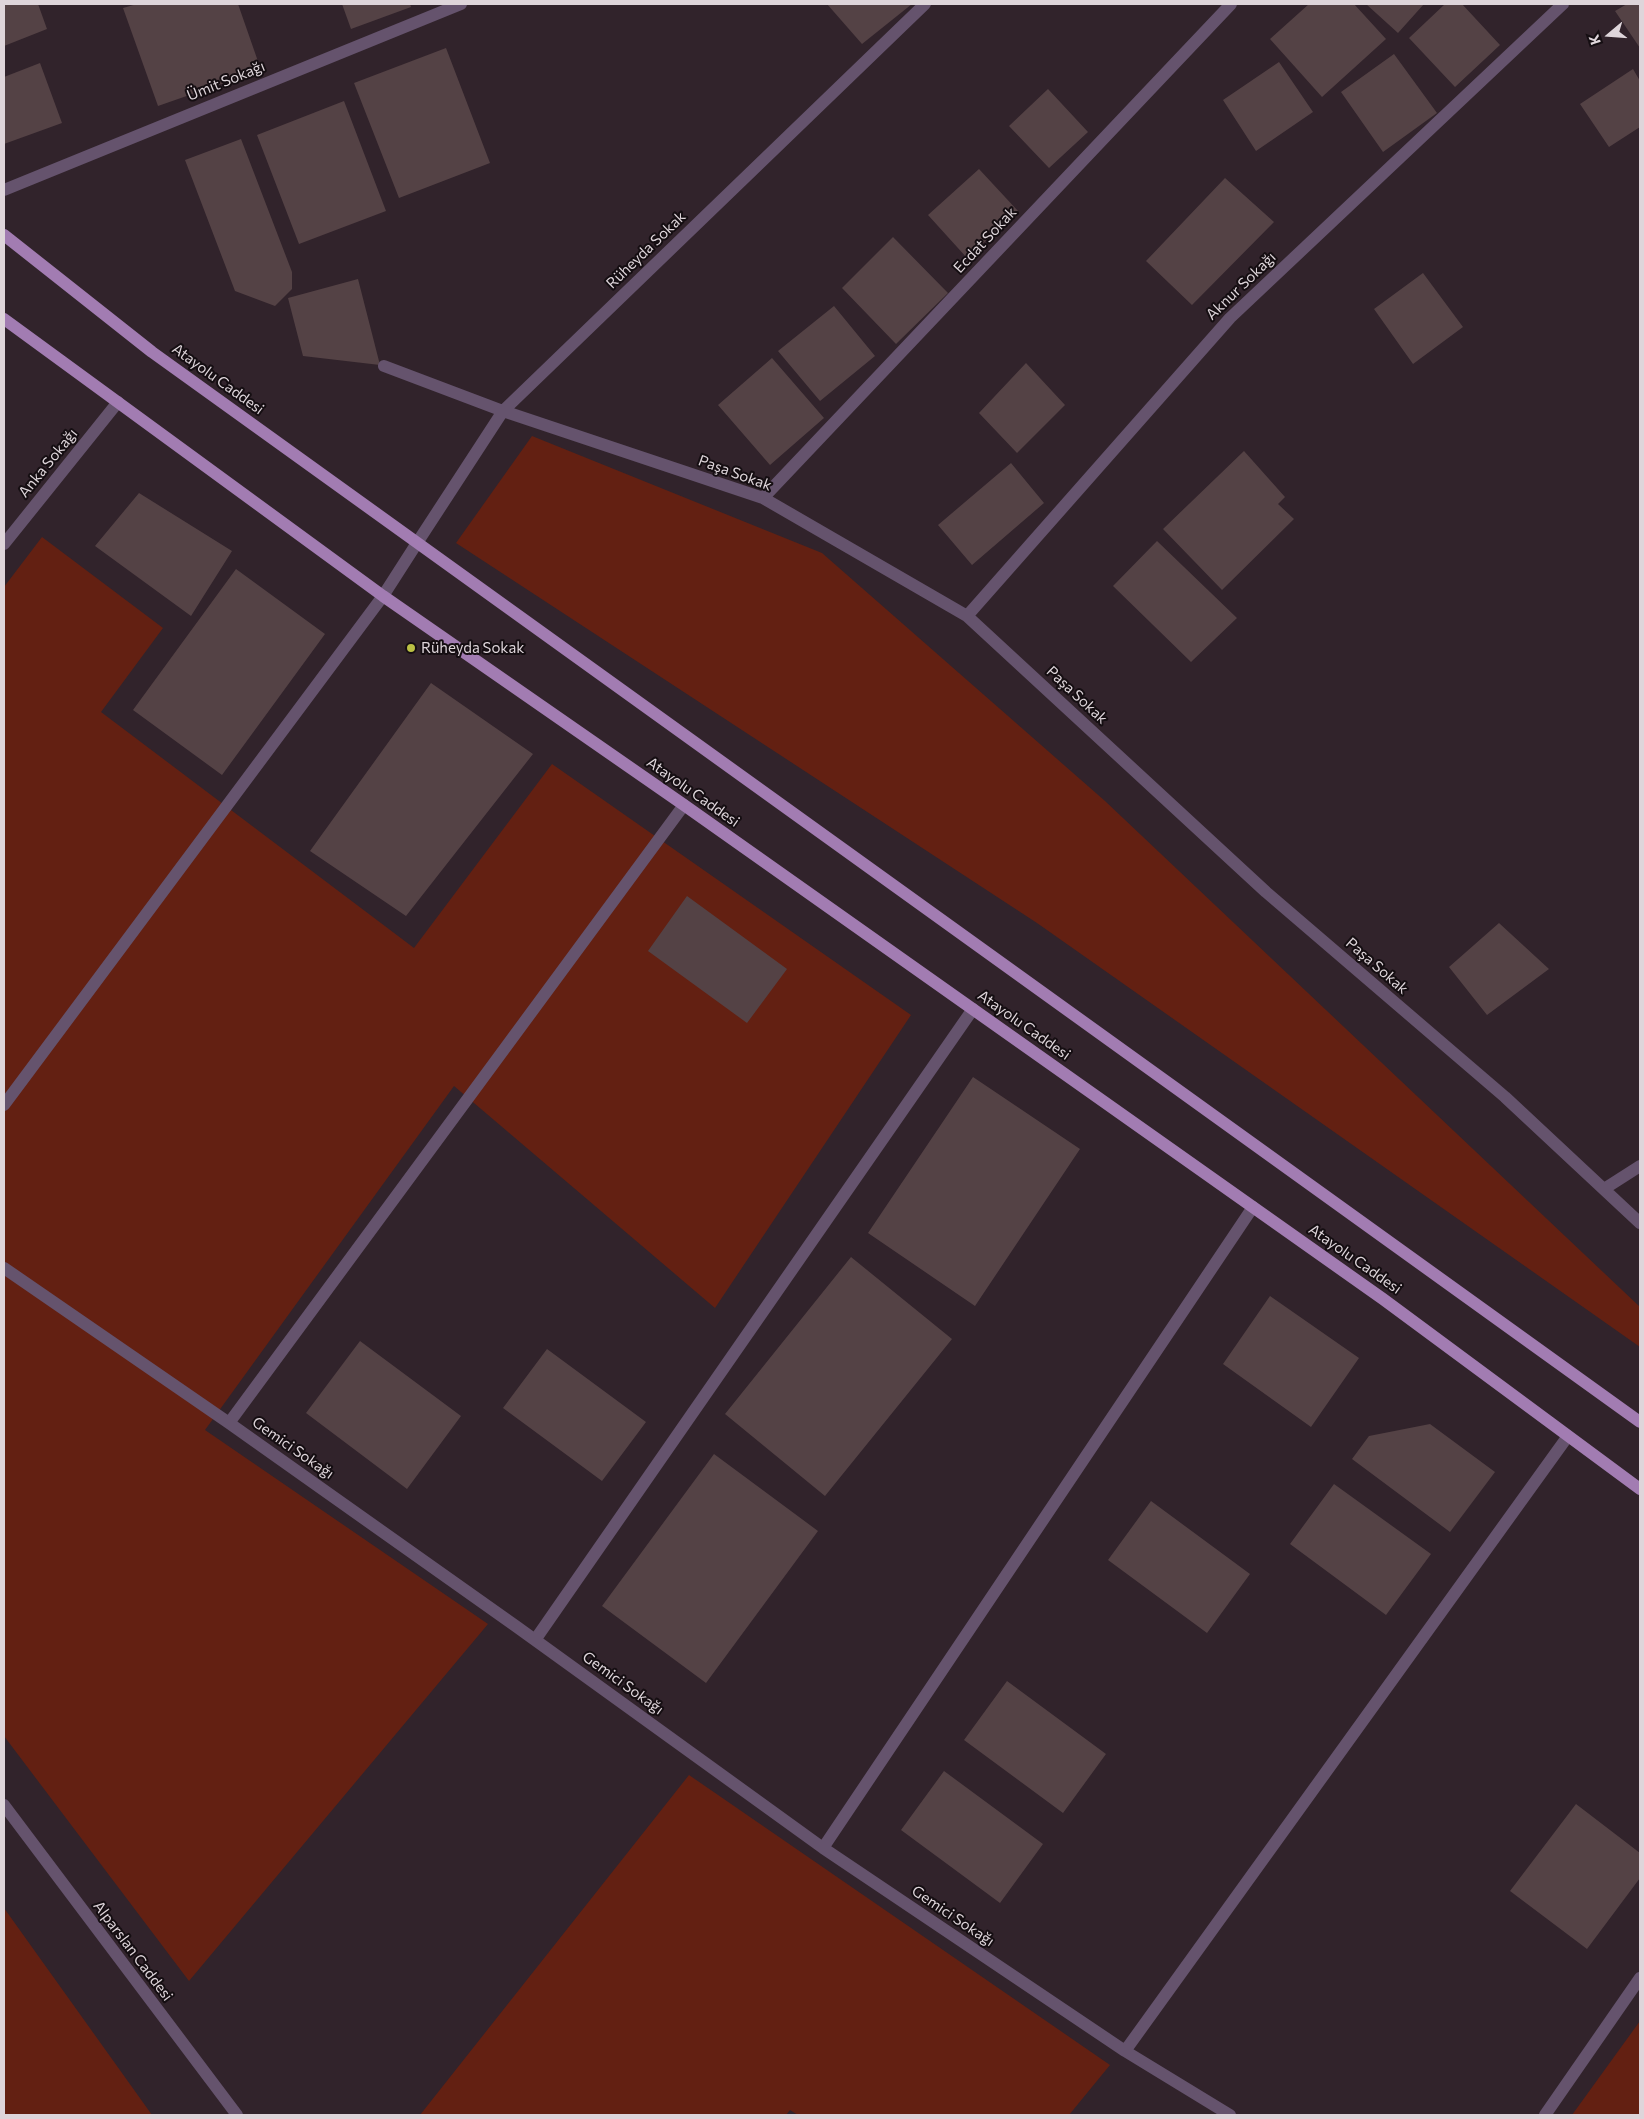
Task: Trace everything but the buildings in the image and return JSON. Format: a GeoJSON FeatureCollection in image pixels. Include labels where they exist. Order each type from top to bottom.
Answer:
{"type":"FeatureCollection","features":[{"type":"Feature","properties":{"kind":"main road","name":"Atayolu Caddesi"},"geometry":{"type":"LineString","coordinates":[[4,235],[152,352],[1640,1422]]}},
{"type":"Feature","properties":{"kind":"main road","name":"Atayolu Caddesi"},"geometry":{"type":"LineString","coordinates":[[4,319],[383,596],[684,805],[1383,1299],[1640,1489]]}},
{"type":"Feature","properties":{"kind":"street","name":"Ümit Sokağı"},"geometry":{"type":"LineString","coordinates":[[4,190],[461,4]]}},
{"type":"Feature","properties":{"kind":"street","name":"Rüheyda Sokak"},"geometry":{"type":"LineString","coordinates":[[417,543],[503,411],[925,4]]}},
{"type":"Feature","properties":{"kind":"street","name":"Ecdat Sokak"},"geometry":{"type":"LineString","coordinates":[[763,498],[1231,4]]}},
{"type":"Feature","properties":{"kind":"street","name":"Aknur Sokağı"},"geometry":{"type":"LineString","coordinates":[[967,616],[1230,318],[1564,4]]}},
{"type":"Feature","properties":{"kind":"street","name":"Paşa Sokak"},"geometry":{"type":"LineString","coordinates":[[384,366],[503,411],[763,498],[967,616],[1266,892],[1505,1097],[1640,1223]]}},
{"type":"Feature","properties":{"kind":"street","name":"Anka Sokağı"},"geometry":{"type":"LineString","coordinates":[[4,544],[118,402]]}},
{"type":"Feature","properties":{"kind":"street"},"geometry":{"type":"LineString","coordinates":[[4,1105],[383,596],[417,543]]}},
{"type":"Feature","properties":{"kind":"street"},"geometry":{"type":"LineString","coordinates":[[229,1423],[684,805]]}},
{"type":"Feature","properties":{"kind":"street"},"geometry":{"type":"LineString","coordinates":[[535,1640],[973,1010]]}},
{"type":"Feature","properties":{"kind":"street"},"geometry":{"type":"LineString","coordinates":[[1604,1189],[1640,1166]]}},
{"type":"Feature","properties":{"kind":"street"},"geometry":{"type":"LineString","coordinates":[[823,1848],[1253,1207]]}},
{"type":"Feature","properties":{"kind":"street","name":"Gemici Sokağı"},"geometry":{"type":"LineString","coordinates":[[4,1268],[229,1423],[535,1640],[823,1848],[1125,2051],[1230,2115]]}},
{"type":"Feature","properties":{"kind":"street"},"geometry":{"type":"LineString","coordinates":[[1125,2051],[1568,1436]]}},
{"type":"Feature","properties":{"kind":"street","name":"Alparslan Caddesi"},"geometry":{"type":"LineString","coordinates":[[4,1805],[237,2115]]}},
{"type":"Feature","properties":{"kind":"street"},"geometry":{"type":"LineString","coordinates":[[1545,2115],[1640,1978]]}},
{"type":"Feature","properties":{"kind":"shaded area"},"geometry":{"type":"Polygon","coordinates":[[[532,436],[822,553],[1105,801],[1640,1307],[1640,1347],[1037,923],[456,543],[532,436]]]}},
{"type":"Feature","properties":{"kind":"shaded area"},"geometry":{"type":"Polygon","coordinates":[[[42,537],[163,628],[101,712],[414,948],[552,764],[911,1015],[715,1308],[454,1086],[205,1430],[488,1624],[189,1981],[4,1736],[4,587],[42,537]]]}},
{"type":"Feature","properties":{"kind":"shaded area"},"geometry":{"type":"Polygon","coordinates":[[[689,1775],[1110,2065],[1069,2115],[798,2115],[790,2110],[786,2115],[420,2115],[689,1775]]]}},
{"type":"Feature","properties":{"kind":"shaded area"},"geometry":{"type":"Polygon","coordinates":[[[4,1908],[152,2115],[4,2115],[4,1908]]]}},
{"type":"Feature","properties":{"kind":"shaded area"},"geometry":{"type":"Polygon","coordinates":[[[1640,2021],[1640,2115],[1572,2115],[1640,2021]]]}},
{"type":"Feature","properties":{"kind":"place","name":"Rüheyda Sokak"},"geometry":{"type":"Point","coordinates":[411,648]}}]}
